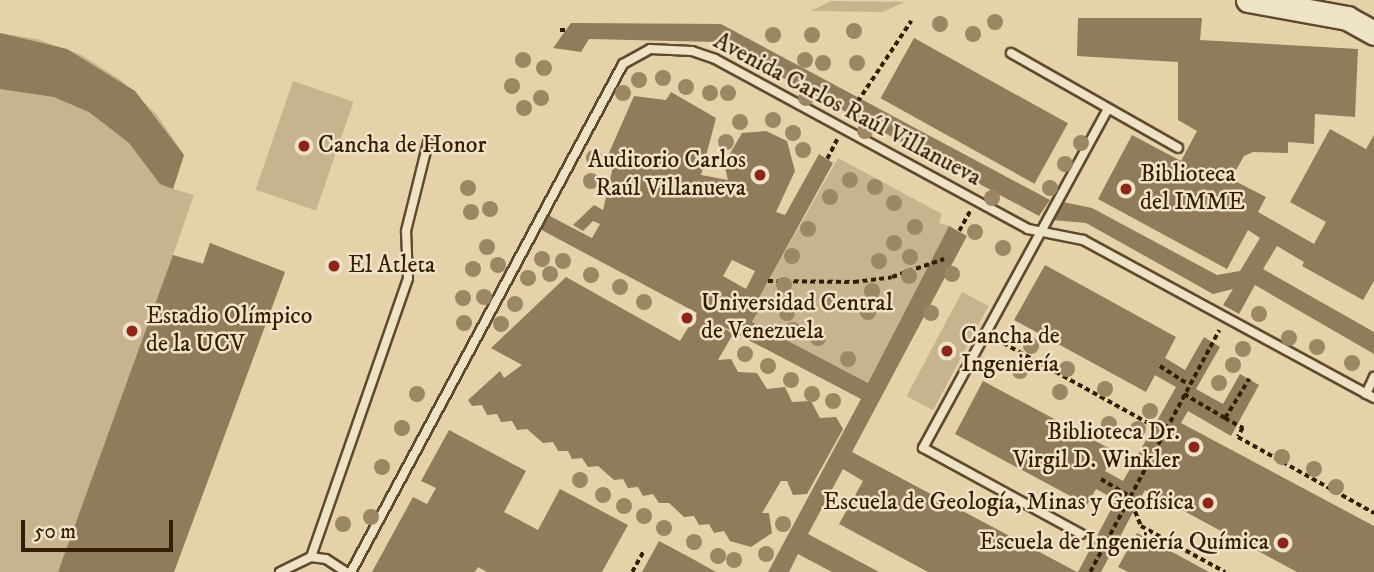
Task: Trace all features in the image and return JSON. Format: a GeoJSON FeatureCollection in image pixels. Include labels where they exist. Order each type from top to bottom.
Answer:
{"type":"FeatureCollection","features":[{"type":"Feature","properties":{"kind":"main road"},"geometry":{"type":"LineString","coordinates":[[1248,0],[1347,18],[1374,33]]}},
{"type":"Feature","properties":{"kind":"lane","name":"Avenida Carlos Raúl Villanueva"},"geometry":{"type":"LineString","coordinates":[[349,572],[623,64],[650,49],[692,51],[715,58],[1039,234],[1083,240],[1370,396]]}},
{"type":"Feature","properties":{"kind":"lane"},"geometry":{"type":"LineString","coordinates":[[1011,53],[1178,148]]}},
{"type":"Feature","properties":{"kind":"lane"},"geometry":{"type":"LineString","coordinates":[[1082,534],[923,448],[1108,109]]}},
{"type":"Feature","properties":{"kind":"lane"},"geometry":{"type":"LineString","coordinates":[[312,557],[408,278],[406,231],[428,143]]}},
{"type":"Feature","properties":{"kind":"lane"},"geometry":{"type":"LineString","coordinates":[[1370,396],[1374,377]]}},
{"type":"Feature","properties":{"kind":"lane"},"geometry":{"type":"LineString","coordinates":[[283,572],[312,557],[326,559],[349,572]]}},
{"type":"Feature","properties":{"kind":"path"},"geometry":{"type":"LineString","coordinates":[[827,159],[843,128],[911,21]]}},
{"type":"Feature","properties":{"kind":"path"},"geometry":{"type":"LineString","coordinates":[[959,231],[976,200]]}},
{"type":"Feature","properties":{"kind":"path"},"geometry":{"type":"LineString","coordinates":[[768,281],[879,279],[944,259]]}},
{"type":"Feature","properties":{"kind":"path"},"geometry":{"type":"LineString","coordinates":[[994,338],[1163,430]]}},
{"type":"Feature","properties":{"kind":"path"},"geometry":{"type":"LineString","coordinates":[[1090,572],[1212,342]]}},
{"type":"Feature","properties":{"kind":"path"},"geometry":{"type":"LineString","coordinates":[[1160,366],[1188,384]]}},
{"type":"Feature","properties":{"kind":"path"},"geometry":{"type":"LineString","coordinates":[[1225,418],[1249,379]]}},
{"type":"Feature","properties":{"kind":"path"},"geometry":{"type":"LineString","coordinates":[[1184,394],[1243,428],[1238,437],[1374,513]]}},
{"type":"Feature","properties":{"kind":"path"},"geometry":{"type":"LineString","coordinates":[[1101,479],[1129,496],[1141,526],[1225,572]]}},
{"type":"Feature","properties":{"kind":"path"},"geometry":{"type":"LineString","coordinates":[[632,572],[644,550]]}},
{"type":"Feature","properties":{"kind":"shaded area"},"geometry":{"type":"Polygon","coordinates":[[[831,1],[905,2],[883,12],[811,11],[831,1]]]}},
{"type":"Feature","properties":{"kind":"shaded area","name":"Estadio Olímpico de la UCV"},"geometry":{"type":"Polygon","coordinates":[[[0,33],[37,39],[82,55],[122,81],[157,115],[184,155],[173,189],[194,195],[173,255],[203,263],[210,243],[285,272],[174,572],[0,572],[0,33]]]}},
{"type":"Feature","properties":{"kind":"shaded area","name":"Cancha de Honor"},"geometry":{"type":"Polygon","coordinates":[[[293,81],[354,102],[316,211],[256,190],[293,81]]]}},
{"type":"Feature","properties":{"kind":"shaded area"},"geometry":{"type":"Polygon","coordinates":[[[838,158],[942,214],[939,223],[949,226],[868,383],[752,322],[765,299],[760,296],[838,158]]]}},
{"type":"Feature","properties":{"kind":"shaded area","name":"Cancha de Ingeniería"},"geometry":{"type":"Polygon","coordinates":[[[962,292],[988,306],[933,410],[907,396],[962,292]]]}},
{"type":"Feature","properties":{"kind":"building"},"geometry":{"type":"Polygon","coordinates":[[[1078,18],[1202,18],[1200,40],[1358,49],[1355,117],[1315,114],[1314,144],[1288,142],[1288,153],[1253,152],[1244,156],[1231,179],[1266,197],[1258,212],[1314,244],[1326,222],[1290,202],[1330,129],[1366,149],[1374,135],[1374,281],[1363,300],[1302,266],[1304,262],[1277,246],[1263,269],[1374,332],[1374,354],[1255,285],[1239,314],[1223,305],[1233,289],[1213,294],[1086,223],[1052,220],[1063,202],[1092,208],[1217,275],[1240,271],[1260,238],[1248,230],[1227,269],[1098,199],[1132,135],[1181,161],[1197,131],[1178,120],[1178,62],[1077,56],[1078,18]]]}},
{"type":"Feature","properties":{"kind":"building"},"geometry":{"type":"Polygon","coordinates":[[[571,23],[721,24],[1050,200],[1039,216],[716,42],[589,39],[581,52],[553,48],[571,23]]]}},
{"type":"Feature","properties":{"kind":"building"},"geometry":{"type":"Polygon","coordinates":[[[0,33],[67,49],[135,91],[184,155],[173,189],[160,184],[129,143],[89,112],[54,97],[0,89],[0,33]]]}},
{"type":"Feature","properties":{"kind":"building"},"geometry":{"type":"Polygon","coordinates":[[[914,38],[1068,123],[1034,184],[881,98],[914,38]]]}},
{"type":"Feature","properties":{"kind":"building"},"geometry":{"type":"Polygon","coordinates":[[[671,92],[716,118],[701,175],[728,180],[724,164],[742,133],[766,131],[787,141],[795,171],[776,212],[785,215],[819,154],[833,163],[760,296],[765,299],[752,322],[868,383],[949,226],[967,236],[852,452],[1077,572],[928,572],[839,524],[863,481],[843,469],[808,534],[879,572],[832,572],[798,554],[789,572],[768,572],[861,399],[716,323],[733,334],[718,360],[731,359],[738,372],[757,373],[767,389],[785,387],[792,402],[811,401],[820,418],[836,417],[843,429],[807,494],[793,495],[787,481],[781,481],[762,513],[769,513],[772,533],[751,547],[730,541],[724,531],[714,533],[709,524],[699,525],[694,516],[684,517],[669,503],[659,503],[653,494],[643,496],[638,487],[628,488],[623,479],[614,480],[598,466],[588,467],[582,458],[572,459],[568,451],[558,451],[553,442],[543,443],[527,429],[517,430],[512,421],[501,422],[497,414],[487,415],[482,405],[472,406],[468,400],[500,371],[504,378],[522,365],[491,348],[566,277],[680,341],[697,313],[536,227],[544,213],[592,238],[600,224],[593,221],[583,231],[573,225],[594,205],[603,210],[613,167],[605,162],[634,96],[666,100],[671,92]],[[732,260],[723,276],[746,289],[755,271],[732,260]]]}},
{"type":"Feature","properties":{"kind":"building"},"geometry":{"type":"Polygon","coordinates":[[[210,243],[285,272],[174,572],[58,572],[173,255],[203,264],[210,243]]]}},
{"type":"Feature","properties":{"kind":"building"},"geometry":{"type":"Polygon","coordinates":[[[1045,265],[1176,337],[1165,358],[1185,370],[1204,337],[1220,347],[1196,389],[1223,404],[1240,374],[1259,385],[1231,436],[1188,411],[1181,423],[1374,526],[1374,572],[1297,572],[1145,490],[1101,572],[1078,572],[1116,500],[1096,489],[1087,505],[955,434],[983,381],[1116,452],[1105,471],[1123,481],[1176,387],[1155,375],[1146,392],[1014,320],[1045,265]]]}},
{"type":"Feature","properties":{"kind":"building"},"geometry":{"type":"Polygon","coordinates":[[[449,430],[526,471],[504,512],[538,530],[560,489],[628,525],[602,572],[487,572],[478,567],[475,572],[372,572],[413,497],[427,504],[436,488],[421,481],[449,430]]]}},
{"type":"Feature","properties":{"kind":"building"},"geometry":{"type":"Polygon","coordinates":[[[1137,533],[1209,572],[1128,572],[1118,567],[1137,533]]]}},
{"type":"Feature","properties":{"kind":"building"},"geometry":{"type":"Polygon","coordinates":[[[659,541],[691,558],[716,572],[642,572],[659,541]]]}},
{"type":"Feature","properties":{"kind":"place","name":"Cancha de Honor"},"geometry":{"type":"Point","coordinates":[304,146]}},
{"type":"Feature","properties":{"kind":"place","name":"Auditorio Carlos Raúl Villanueva"},"geometry":{"type":"Point","coordinates":[760,175]}},
{"type":"Feature","properties":{"kind":"place","name":"Biblioteca del IMME"},"geometry":{"type":"Point","coordinates":[1126,189]}},
{"type":"Feature","properties":{"kind":"place","name":"El Atleta"},"geometry":{"type":"Point","coordinates":[334,266]}},
{"type":"Feature","properties":{"kind":"place","name":"Universidad Central de Venezuela"},"geometry":{"type":"Point","coordinates":[687,318]}},
{"type":"Feature","properties":{"kind":"place","name":"Estadio Olímpico de la UCV"},"geometry":{"type":"Point","coordinates":[132,331]}},
{"type":"Feature","properties":{"kind":"place","name":"Cancha de Ingeniería"},"geometry":{"type":"Point","coordinates":[947,351]}},
{"type":"Feature","properties":{"kind":"place","name":"Biblioteca Dr. Virgil D. Winkler"},"geometry":{"type":"Point","coordinates":[1194,447]}},
{"type":"Feature","properties":{"kind":"place","name":"Escuela de Geología, Minas y Geofísica"},"geometry":{"type":"Point","coordinates":[1208,503]}},
{"type":"Feature","properties":{"kind":"place","name":"Escuela de Ingeniería Química"},"geometry":{"type":"Point","coordinates":[1283,543]}}]}
